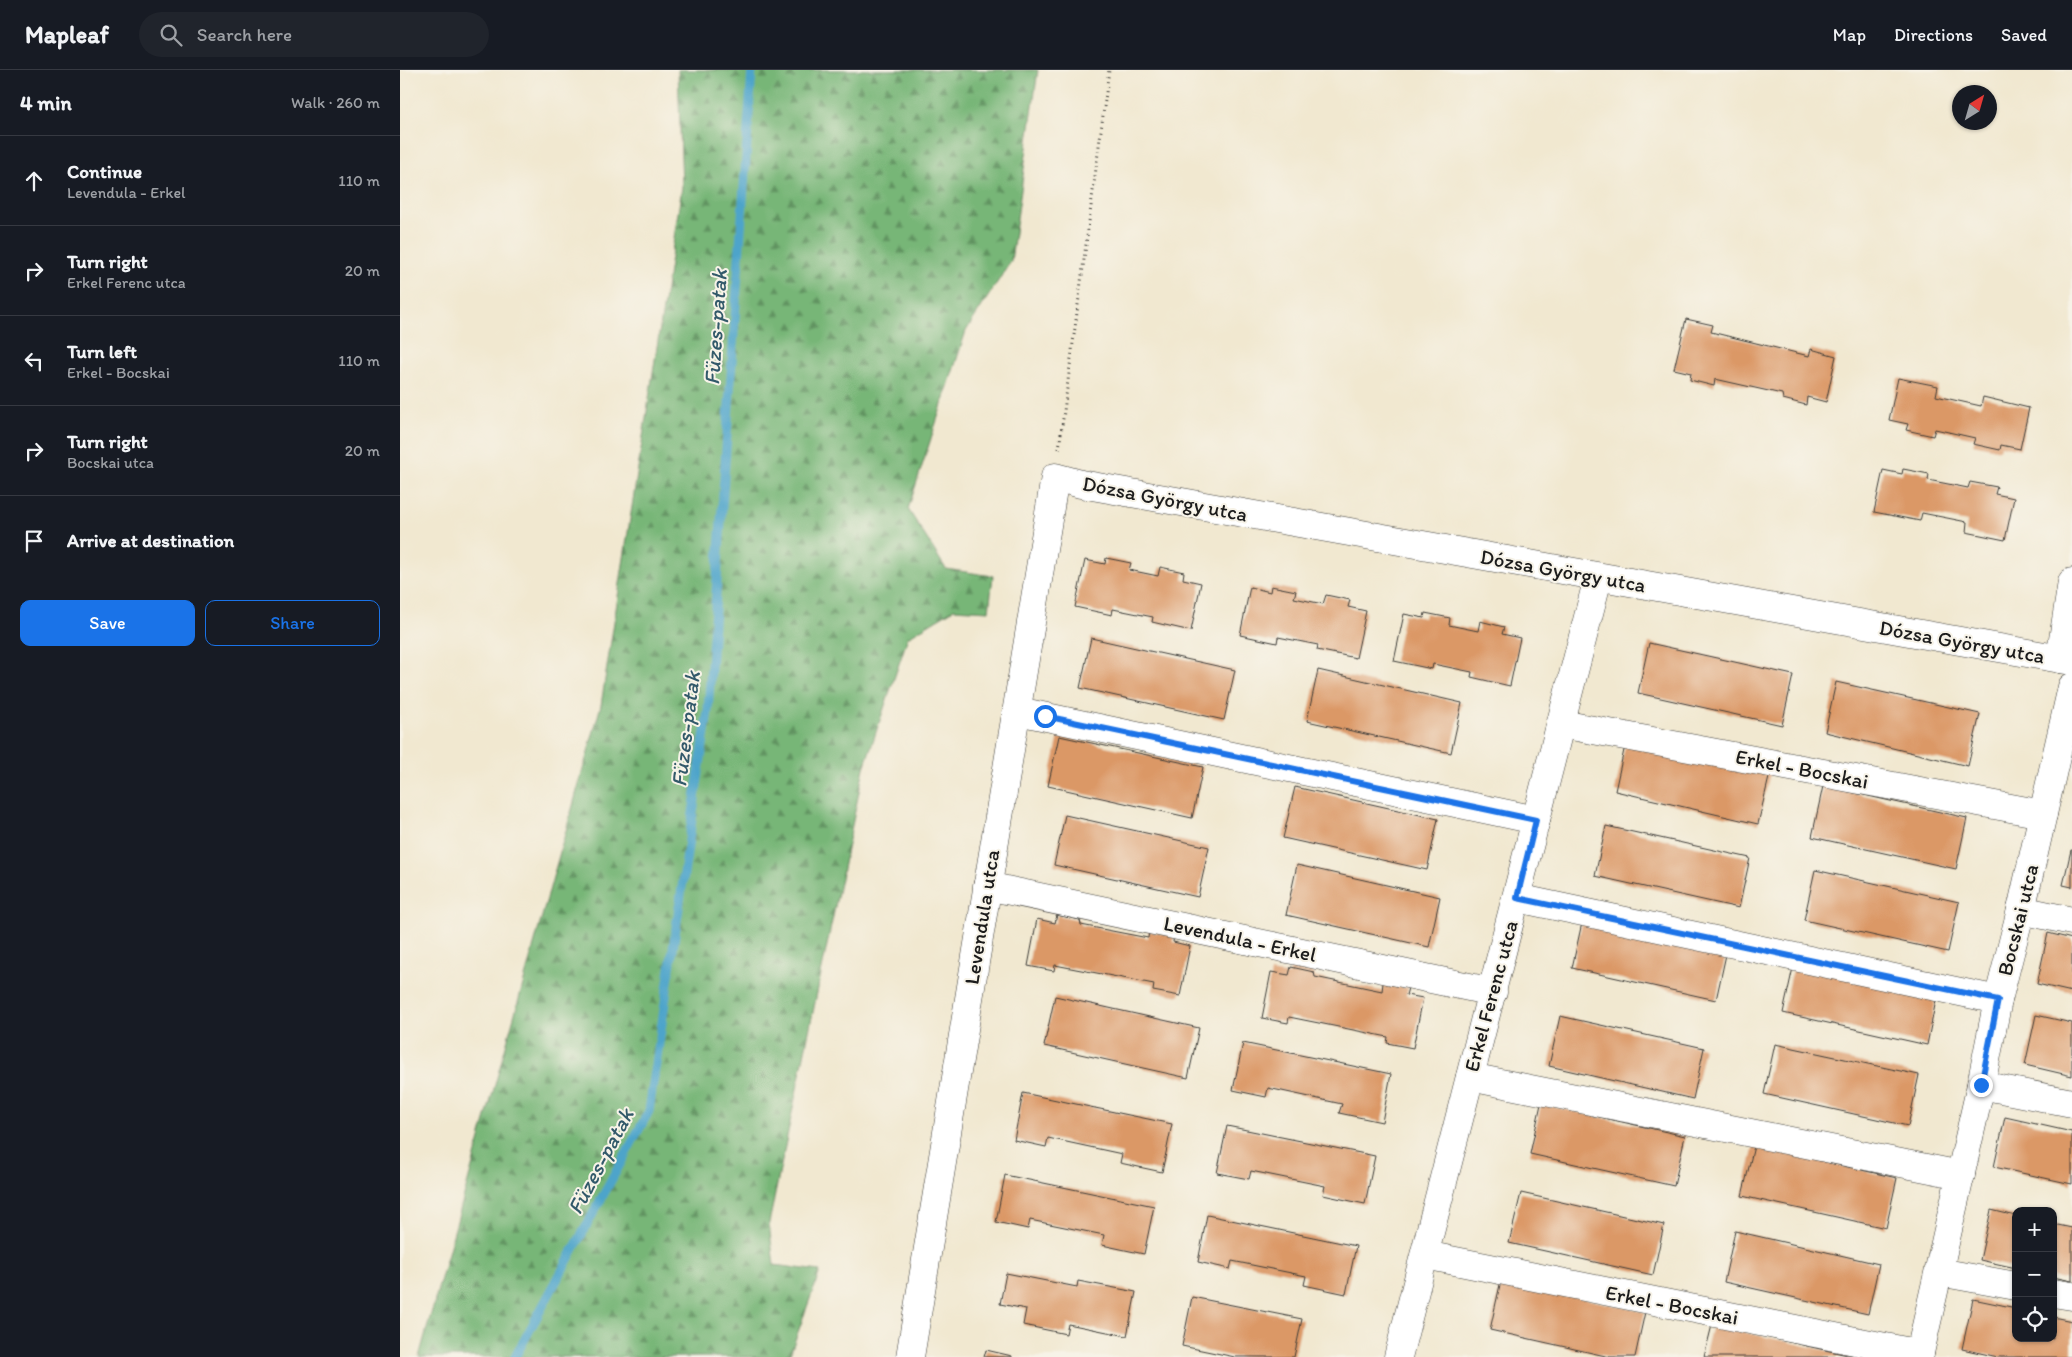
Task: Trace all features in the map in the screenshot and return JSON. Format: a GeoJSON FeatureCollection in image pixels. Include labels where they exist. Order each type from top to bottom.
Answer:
{"type":"FeatureCollection","features":[{"type":"Feature","properties":{"kind":"street","name":"Dózsa György utca"},"geometry":{"type":"LineString","coordinates":[[1055,477],[1081,484],[1598,578],[2066,660]]}},
{"type":"Feature","properties":{"kind":"street","name":"Levendula utca"},"geometry":{"type":"LineString","coordinates":[[910,1357],[1055,477]]}},
{"type":"Feature","properties":{"kind":"street","name":"Erkel Ferenc utca"},"geometry":{"type":"LineString","coordinates":[[1398,1357],[1598,578]]}},
{"type":"Feature","properties":{"kind":"street"},"geometry":{"type":"LineString","coordinates":[[2066,660],[2072,582]]}},
{"type":"Feature","properties":{"kind":"street","name":"Bocskai utca"},"geometry":{"type":"LineString","coordinates":[[1920,1356],[1981,1085],[1998,1000],[2021,910],[2072,687]]}},
{"type":"Feature","properties":{"kind":"street"},"geometry":{"type":"LineString","coordinates":[[1018,710],[1536,820]]}},
{"type":"Feature","properties":{"kind":"street","name":"Erkel - Bocskai"},"geometry":{"type":"LineString","coordinates":[[1561,724],[2043,814]]}},
{"type":"Feature","properties":{"kind":"street","name":"Levendula - Erkel"},"geometry":{"type":"LineString","coordinates":[[987,886],[1493,992]]}},
{"type":"Feature","properties":{"kind":"street"},"geometry":{"type":"LineString","coordinates":[[1517,898],[1998,1000]]}},
{"type":"Feature","properties":{"kind":"street"},"geometry":{"type":"LineString","coordinates":[[2021,910],[2072,921]]}},
{"type":"Feature","properties":{"kind":"street"},"geometry":{"type":"LineString","coordinates":[[1470,1077],[1961,1175]]}},
{"type":"Feature","properties":{"kind":"street"},"geometry":{"type":"LineString","coordinates":[[1981,1085],[2072,1104]]}},
{"type":"Feature","properties":{"kind":"street","name":"Erkel - Bocskai"},"geometry":{"type":"LineString","coordinates":[[1424,1255],[1920,1356]]}},
{"type":"Feature","properties":{"kind":"street"},"geometry":{"type":"LineString","coordinates":[[1939,1272],[2012,1285]]}},
{"type":"Feature","properties":{"kind":"street"},"geometry":{"type":"LineString","coordinates":[[2057,1294],[2072,1296]]}},
{"type":"Feature","properties":{"kind":"path"},"geometry":{"type":"LineString","coordinates":[[1055,477],[1109,70]]}},
{"type":"Feature","properties":{"kind":"green space"},"geometry":{"type":"Polygon","coordinates":[[[678,70],[1038,70],[1011,261],[966,331],[908,509],[946,569],[993,576],[989,611],[954,609],[908,637],[864,768],[769,1223],[774,1265],[820,1271],[789,1357],[419,1357],[601,705],[682,187],[678,70]]]}},
{"type":"Feature","properties":{"kind":"building"},"geometry":{"type":"Polygon","coordinates":[[[1686,319],[1713,325],[1711,332],[1809,356],[1811,349],[1836,356],[1826,402],[1807,397],[1806,405],[1783,399],[1782,394],[1715,379],[1714,386],[1690,380],[1691,373],[1674,369],[1686,319]]]}},
{"type":"Feature","properties":{"kind":"building"},"geometry":{"type":"Polygon","coordinates":[[[1898,378],[1938,386],[1936,396],[1981,406],[1983,397],[2029,408],[2020,449],[2001,445],[2000,450],[1973,444],[1975,438],[1935,429],[1933,436],[1906,430],[1908,424],[1889,420],[1898,378]]]}},
{"type":"Feature","properties":{"kind":"building"},"geometry":{"type":"Polygon","coordinates":[[[1903,469],[1929,474],[1928,480],[1968,488],[1970,482],[1997,487],[1995,494],[2014,498],[2005,540],[1966,532],[1967,522],[1922,513],[1920,521],[1874,512],[1883,470],[1902,474],[1903,469]]]}},
{"type":"Feature","properties":{"kind":"building"},"geometry":{"type":"Polygon","coordinates":[[[1106,558],[1131,563],[1129,570],[1158,576],[1160,567],[1184,572],[1183,579],[1201,583],[1191,631],[1152,622],[1153,617],[1113,609],[1112,615],[1075,607],[1085,560],[1105,564],[1106,558]]]}},
{"type":"Feature","properties":{"kind":"building"},"geometry":{"type":"Polygon","coordinates":[[[1271,586],[1296,591],[1294,598],[1323,604],[1326,595],[1350,600],[1348,607],[1366,611],[1356,658],[1317,650],[1318,645],[1278,637],[1277,643],[1240,635],[1250,587],[1270,592],[1271,586]]]}},
{"type":"Feature","properties":{"kind":"building"},"geometry":{"type":"Polygon","coordinates":[[[1425,613],[1450,618],[1449,625],[1478,631],[1480,621],[1504,627],[1502,634],[1520,638],[1510,686],[1471,677],[1472,672],[1433,664],[1432,669],[1394,661],[1404,614],[1424,618],[1425,613]]]}},
{"type":"Feature","properties":{"kind":"building"},"geometry":{"type":"Polygon","coordinates":[[[1091,638],[1235,670],[1224,720],[1080,688],[1091,638]]]}},
{"type":"Feature","properties":{"kind":"building"},"geometry":{"type":"Polygon","coordinates":[[[1649,643],[1793,675],[1782,725],[1638,693],[1649,643]]]}},
{"type":"Feature","properties":{"kind":"building"},"geometry":{"type":"Polygon","coordinates":[[[1318,670],[1462,703],[1451,753],[1307,721],[1318,670]]]}},
{"type":"Feature","properties":{"kind":"building"},"geometry":{"type":"Polygon","coordinates":[[[1836,682],[1980,714],[1968,766],[1825,732],[1836,682]]]}},
{"type":"Feature","properties":{"kind":"building"},"geometry":{"type":"Polygon","coordinates":[[[1059,736],[1203,767],[1192,818],[1048,786],[1059,736]]]}},
{"type":"Feature","properties":{"kind":"building"},"geometry":{"type":"Polygon","coordinates":[[[1626,741],[1770,773],[1758,824],[1615,791],[1626,741]]]}},
{"type":"Feature","properties":{"kind":"building"},"geometry":{"type":"Polygon","coordinates":[[[1823,786],[1967,818],[1956,869],[1812,837],[1823,786]]]}},
{"type":"Feature","properties":{"kind":"building"},"geometry":{"type":"Polygon","coordinates":[[[1295,787],[1438,819],[1427,870],[1283,838],[1295,787]]]}},
{"type":"Feature","properties":{"kind":"building"},"geometry":{"type":"Polygon","coordinates":[[[1065,815],[1209,847],[1198,897],[1054,865],[1065,815]]]}},
{"type":"Feature","properties":{"kind":"building"},"geometry":{"type":"Polygon","coordinates":[[[1606,826],[1750,858],[1739,908],[1595,876],[1606,826]]]}},
{"type":"Feature","properties":{"kind":"building"},"geometry":{"type":"Polygon","coordinates":[[[2072,850],[2072,887],[2063,885],[2072,850]]]}},
{"type":"Feature","properties":{"kind":"building"},"geometry":{"type":"Polygon","coordinates":[[[1297,865],[1440,897],[1429,947],[1286,915],[1297,865]]]}},
{"type":"Feature","properties":{"kind":"building"},"geometry":{"type":"Polygon","coordinates":[[[1815,870],[1959,902],[1948,952],[1804,920],[1815,870]]]}},
{"type":"Feature","properties":{"kind":"building"},"geometry":{"type":"Polygon","coordinates":[[[1057,915],[1080,920],[1081,925],[1148,938],[1149,931],[1174,936],[1173,942],[1190,946],[1180,996],[1153,991],[1154,984],[1055,965],[1054,971],[1028,966],[1037,919],[1055,923],[1057,915]]]}},
{"type":"Feature","properties":{"kind":"building"},"geometry":{"type":"Polygon","coordinates":[[[1583,918],[1727,950],[1716,1000],[1572,968],[1583,918]]]}},
{"type":"Feature","properties":{"kind":"building"},"geometry":{"type":"Polygon","coordinates":[[[2048,933],[2072,939],[2072,992],[2037,984],[2048,933]]]}},
{"type":"Feature","properties":{"kind":"building"},"geometry":{"type":"Polygon","coordinates":[[[1794,963],[1937,995],[1927,1045],[1783,1013],[1794,963]]]}},
{"type":"Feature","properties":{"kind":"building"},"geometry":{"type":"Polygon","coordinates":[[[1291,967],[1314,972],[1315,977],[1382,991],[1383,983],[1408,988],[1406,995],[1423,998],[1413,1048],[1387,1043],[1388,1037],[1289,1017],[1288,1023],[1262,1018],[1271,972],[1289,975],[1291,967]]]}},
{"type":"Feature","properties":{"kind":"building"},"geometry":{"type":"Polygon","coordinates":[[[1055,996],[1199,1028],[1188,1078],[1044,1046],[1055,996]]]}},
{"type":"Feature","properties":{"kind":"building"},"geometry":{"type":"Polygon","coordinates":[[[2036,1015],[2072,1023],[2072,1076],[2025,1065],[2036,1015]]]}},
{"type":"Feature","properties":{"kind":"building"},"geometry":{"type":"Polygon","coordinates":[[[1560,1016],[1704,1048],[1693,1099],[1549,1066],[1560,1016]]]}},
{"type":"Feature","properties":{"kind":"building"},"geometry":{"type":"Polygon","coordinates":[[[1243,1043],[1391,1074],[1382,1122],[1339,1113],[1342,1104],[1268,1088],[1266,1097],[1233,1090],[1243,1043]]]}},
{"type":"Feature","properties":{"kind":"building"},"geometry":{"type":"Polygon","coordinates":[[[1775,1044],[1919,1075],[1908,1126],[1764,1094],[1775,1044]]]}},
{"type":"Feature","properties":{"kind":"building"},"geometry":{"type":"Polygon","coordinates":[[[1023,1093],[1172,1124],[1162,1172],[1120,1163],[1122,1154],[1048,1138],[1046,1147],[1014,1140],[1023,1093]]]}},
{"type":"Feature","properties":{"kind":"building"},"geometry":{"type":"Polygon","coordinates":[[[1541,1104],[1685,1136],[1674,1186],[1530,1154],[1541,1104]]]}},
{"type":"Feature","properties":{"kind":"building"},"geometry":{"type":"Polygon","coordinates":[[[2005,1117],[2072,1132],[2072,1184],[1994,1167],[2005,1117]]]}},
{"type":"Feature","properties":{"kind":"building"},"geometry":{"type":"Polygon","coordinates":[[[1227,1126],[1375,1156],[1365,1204],[1323,1195],[1325,1186],[1251,1171],[1249,1179],[1217,1173],[1227,1126]]]}},
{"type":"Feature","properties":{"kind":"building"},"geometry":{"type":"Polygon","coordinates":[[[1754,1146],[1897,1178],[1886,1228],[1742,1196],[1754,1146]]]}},
{"type":"Feature","properties":{"kind":"building"},"geometry":{"type":"Polygon","coordinates":[[[1005,1175],[1154,1206],[1144,1254],[1102,1245],[1104,1235],[1030,1220],[1028,1229],[996,1222],[1005,1175]]]}},
{"type":"Feature","properties":{"kind":"building"},"geometry":{"type":"Polygon","coordinates":[[[1521,1193],[1664,1225],[1653,1275],[1509,1243],[1521,1193]]]}},
{"type":"Feature","properties":{"kind":"building"},"geometry":{"type":"Polygon","coordinates":[[[1991,1210],[2012,1215],[2012,1267],[1980,1260],[1991,1210]]]}},
{"type":"Feature","properties":{"kind":"building"},"geometry":{"type":"Polygon","coordinates":[[[1207,1215],[1356,1246],[1346,1294],[1304,1285],[1306,1276],[1232,1261],[1230,1269],[1198,1262],[1207,1215]]]}},
{"type":"Feature","properties":{"kind":"building"},"geometry":{"type":"Polygon","coordinates":[[[2057,1225],[2072,1228],[2072,1281],[2057,1278],[2057,1225]]]}},
{"type":"Feature","properties":{"kind":"building"},"geometry":{"type":"Polygon","coordinates":[[[1735,1231],[1879,1264],[1868,1314],[1724,1282],[1735,1231]]]}},
{"type":"Feature","properties":{"kind":"building"},"geometry":{"type":"Polygon","coordinates":[[[1006,1273],[1077,1287],[1078,1281],[1136,1292],[1127,1336],[1068,1324],[1066,1334],[1023,1325],[1026,1309],[1000,1304],[1006,1273]]]}},
{"type":"Feature","properties":{"kind":"building"},"geometry":{"type":"Polygon","coordinates":[[[1501,1280],[1645,1312],[1635,1357],[1610,1357],[1490,1330],[1501,1280]]]}},
{"type":"Feature","properties":{"kind":"building"},"geometry":{"type":"Polygon","coordinates":[[[1192,1297],[1302,1319],[1294,1357],[1235,1357],[1182,1346],[1192,1297]]]}},
{"type":"Feature","properties":{"kind":"building"},"geometry":{"type":"Polygon","coordinates":[[[1973,1299],[2012,1307],[2012,1342],[2057,1342],[2057,1318],[2072,1321],[2072,1357],[1998,1357],[1962,1349],[1973,1299]]]}},
{"type":"Feature","properties":{"kind":"building"},"geometry":{"type":"Polygon","coordinates":[[[1712,1325],[1852,1356],[1852,1357],[1704,1357],[1712,1325]]]}},
{"type":"Feature","properties":{"kind":"building"},"geometry":{"type":"Polygon","coordinates":[[[986,1350],[1012,1356],[1012,1357],[984,1357],[986,1350]]]}},
{"type":"Feature","properties":{"kind":"waterway","name":"Füzes-patak"},"geometry":{"type":"LineString","coordinates":[[515,1357],[649,1111],[708,711],[752,70]]}},
{"type":"Feature","properties":{"kind":"route"},"geometry":{"type":"LineString","coordinates":[[1045,716],[1536,820],[1517,898],[1998,1000],[1981,1085]]}}]}
